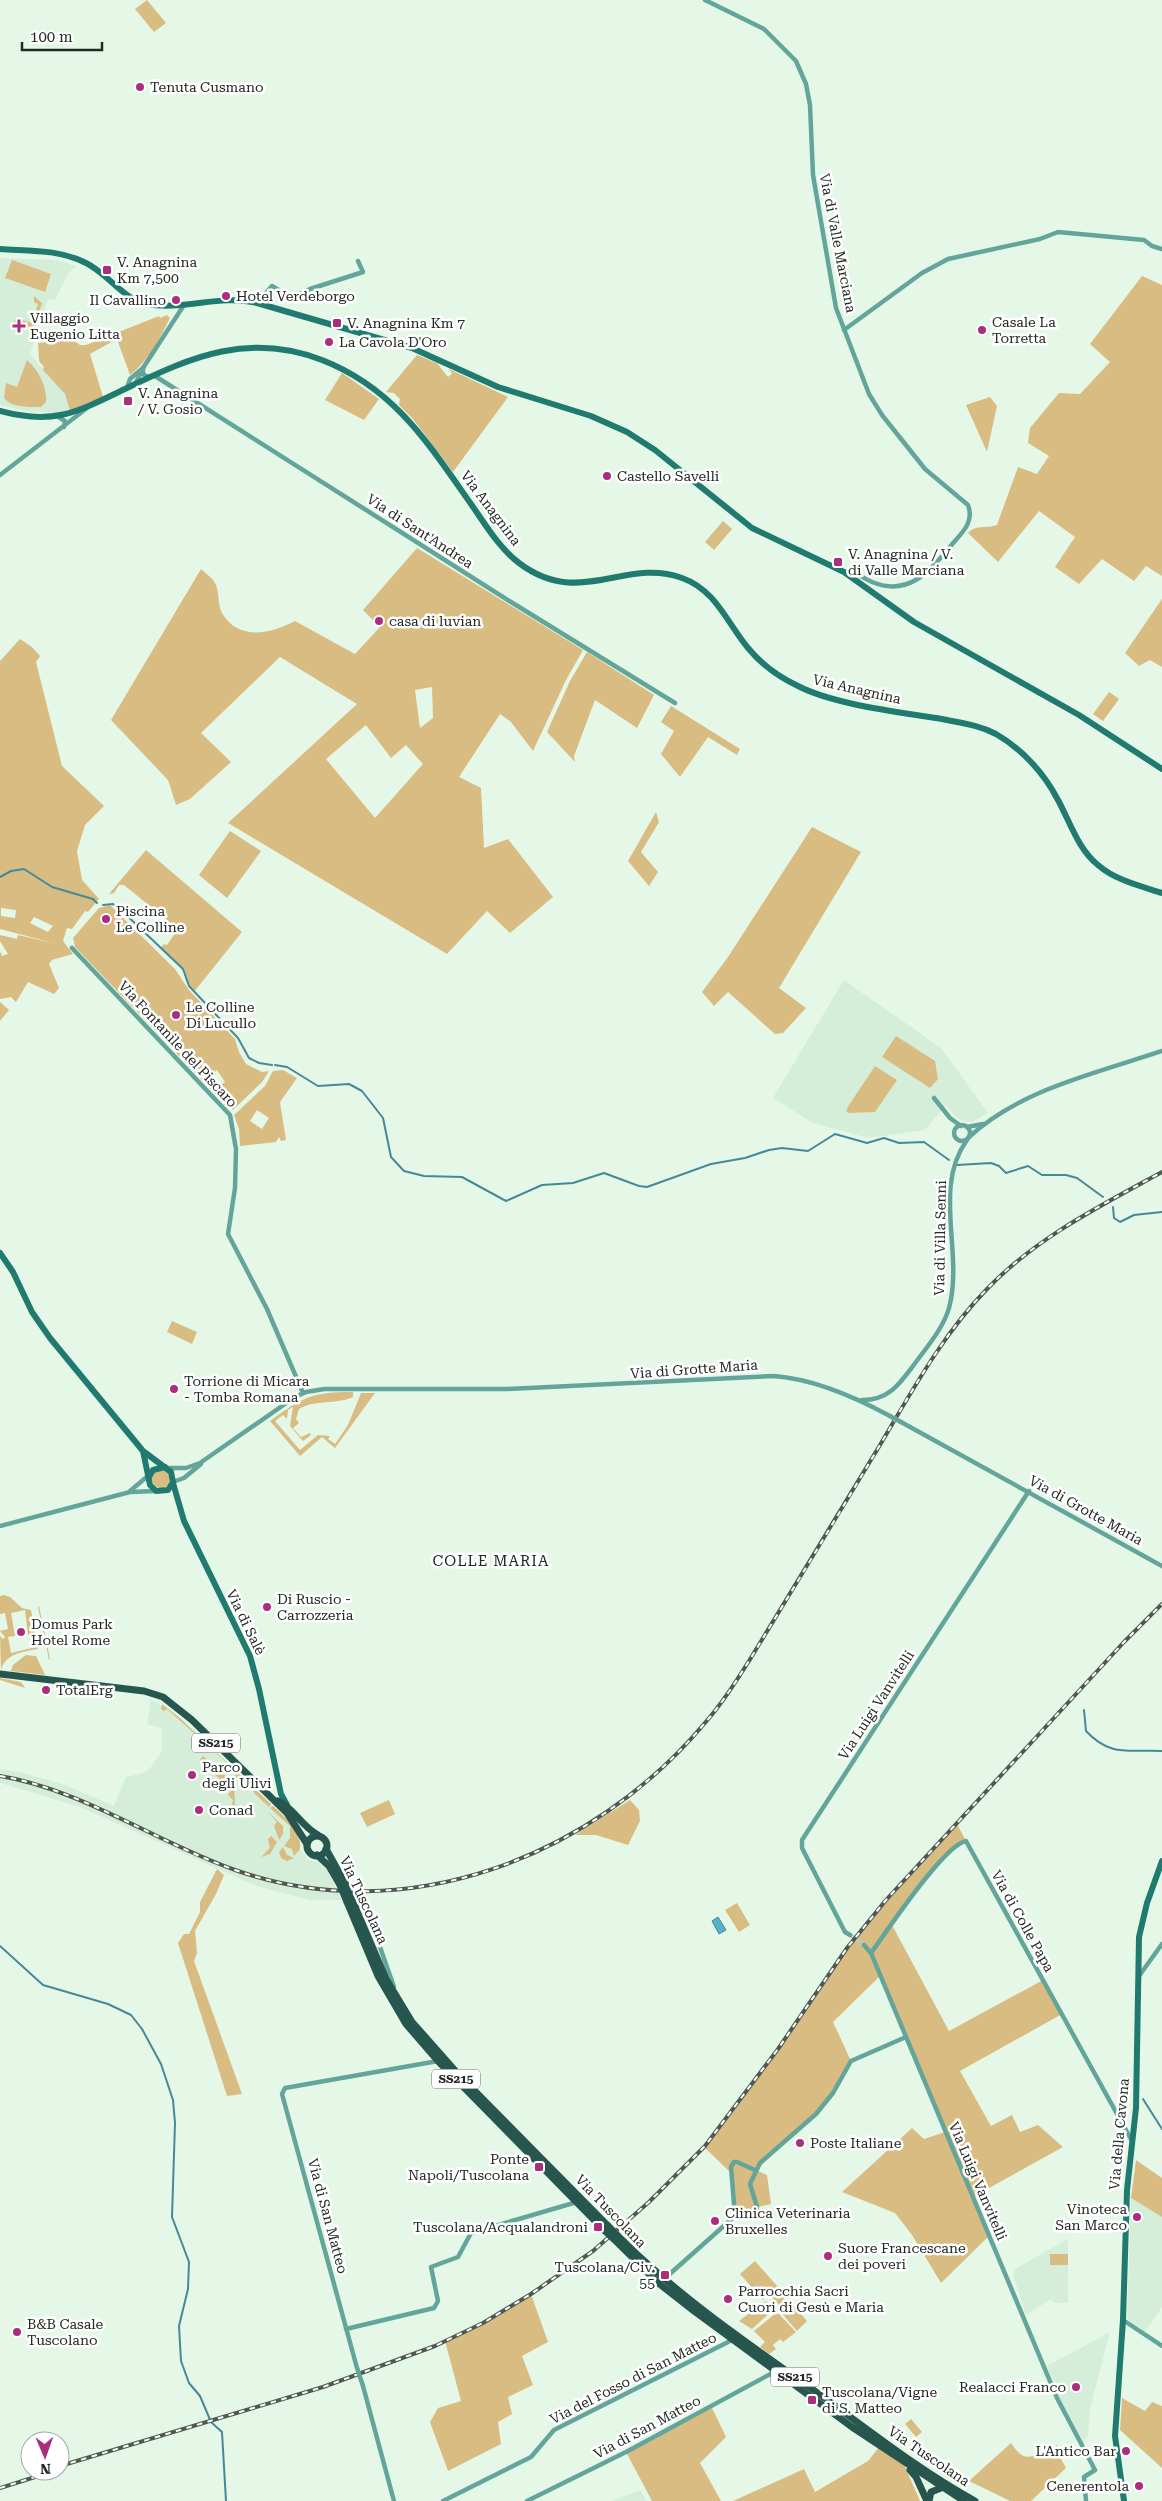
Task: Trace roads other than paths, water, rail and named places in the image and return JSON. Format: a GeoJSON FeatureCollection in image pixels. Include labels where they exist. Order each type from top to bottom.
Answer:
{"type":"FeatureCollection","features":[{"type":"Feature","properties":{"kind":"main road"},"geometry":{"type":"LineString","coordinates":[[0,249],[63,253],[88,263],[132,298],[144,303],[184,305],[234,300],[256,303],[412,348],[498,387],[614,426],[655,450],[752,528],[844,572],[919,625],[1088,721],[1162,769]]}},
{"type":"Feature","properties":{"kind":"main road","name":"Via Anagnina"},"geometry":{"type":"LineString","coordinates":[[0,411],[39,418],[57,416],[88,408],[134,384],[214,352],[250,347],[277,348],[301,353],[351,373],[381,392],[407,417],[495,538],[509,554],[526,567],[548,578],[575,584],[642,573],[681,577],[695,584],[715,600],[741,639],[761,662],[778,675],[804,689],[836,699],[967,724],[993,733],[1019,751],[1042,775],[1056,796],[1081,846],[1095,863],[1117,877],[1162,893]]}},
{"type":"Feature","properties":{"kind":"main road"},"geometry":{"type":"LineString","coordinates":[[0,1253],[13,1272],[27,1304],[42,1327],[143,1451],[171,1472],[174,1485],[168,1490],[156,1491],[149,1477],[143,1451]]}},
{"type":"Feature","properties":{"kind":"main road"},"geometry":{"type":"LineString","coordinates":[[149,1477],[157,1467],[165,1467]]}},
{"type":"Feature","properties":{"kind":"main road","name":"Via di Salè"},"geometry":{"type":"LineString","coordinates":[[174,1485],[184,1521],[250,1656],[283,1800],[288,1805]]}},
{"type":"Feature","properties":{"kind":"main road","name":"SS215"},"geometry":{"type":"LineString","coordinates":[[0,1674],[137,1690],[161,1696],[192,1720],[273,1798],[294,1820],[307,1844]]}},
{"type":"Feature","properties":{"kind":"main road","name":"SS215"},"geometry":{"type":"LineString","coordinates":[[273,1798],[288,1805],[305,1828],[320,1836]]}},
{"type":"Feature","properties":{"kind":"main road"},"geometry":{"type":"LineString","coordinates":[[320,1836],[326,1842],[326,1849],[318,1856],[310,1853],[307,1844],[312,1837],[320,1836]]}},
{"type":"Feature","properties":{"kind":"main road","name":"Via Tuscolana"},"geometry":{"type":"LineString","coordinates":[[326,1849],[398,2001],[412,2022],[445,2060],[606,2228],[676,2298],[777,2370],[852,2427],[941,2488],[964,2501]]}},
{"type":"Feature","properties":{"kind":"main road","name":"Via Tuscolana"},"geometry":{"type":"LineString","coordinates":[[318,1856],[329,1866],[343,1885]]}},
{"type":"Feature","properties":{"kind":"main road","name":"Via della Cavona"},"geometry":{"type":"LineString","coordinates":[[1124,2501],[1116,2436],[1127,2190],[1136,2108],[1140,1937],[1147,1903],[1162,1861]]}},
{"type":"Feature","properties":{"kind":"main road","name":"Via Tuscolana"},"geometry":{"type":"LineString","coordinates":[[352,1904],[386,1992],[406,2024],[438,2061],[577,2202],[606,2228]]}},
{"type":"Feature","properties":{"kind":"main road","name":"Via Tuscolana"},"geometry":{"type":"LineString","coordinates":[[622,2244],[663,2280],[882,2440],[974,2501]]}},
{"type":"Feature","properties":{"kind":"main road"},"geometry":{"type":"LineString","coordinates":[[903,2462],[916,2477],[928,2501]]}},
{"type":"Feature","properties":{"kind":"main road"},"geometry":{"type":"LineString","coordinates":[[928,2501],[931,2492],[941,2488]]}},
{"type":"Feature","properties":{"kind":"street","name":"Via di Valle Marciana"},"geometry":{"type":"LineString","coordinates":[[705,0],[764,29],[796,61],[806,84],[810,105],[813,175],[830,280],[844,330],[869,394],[882,415],[925,469],[968,505],[971,512],[970,521],[964,530],[926,573],[914,583],[886,586],[852,572],[844,572]]}},
{"type":"Feature","properties":{"kind":"street"},"geometry":{"type":"LineString","coordinates":[[844,330],[922,273],[948,259],[1040,239],[1058,232],[1144,240],[1152,246],[1162,249]]}},
{"type":"Feature","properties":{"kind":"street"},"geometry":{"type":"LineString","coordinates":[[256,303],[273,286],[288,296],[298,296],[310,289],[363,272],[358,262]]}},
{"type":"Feature","properties":{"kind":"street"},"geometry":{"type":"LineString","coordinates":[[134,384],[184,305]]}},
{"type":"Feature","properties":{"kind":"street"},"geometry":{"type":"LineString","coordinates":[[127,388],[131,377],[143,368]]}},
{"type":"Feature","properties":{"kind":"street","name":"Via di Sant'Andrea"},"geometry":{"type":"LineString","coordinates":[[143,368],[143,374],[155,376],[510,602],[675,703]]}},
{"type":"Feature","properties":{"kind":"street"},"geometry":{"type":"LineString","coordinates":[[0,476],[88,408]]}},
{"type":"Feature","properties":{"kind":"street"},"geometry":{"type":"LineString","coordinates":[[57,416],[65,421],[64,428]]}},
{"type":"Feature","properties":{"kind":"street","name":"Via Fontanile del Piscaro"},"geometry":{"type":"LineString","coordinates":[[72,948],[230,1114],[234,1124],[236,1149],[235,1188],[228,1234],[267,1309],[303,1393]]}},
{"type":"Feature","properties":{"kind":"street","name":"Via di Villa Senni"},"geometry":{"type":"LineString","coordinates":[[859,1400],[881,1398],[896,1388],[930,1343],[948,1312],[952,1284],[951,1176],[958,1152],[968,1138],[985,1123],[1008,1109],[1059,1086],[1162,1051]]}},
{"type":"Feature","properties":{"kind":"street"},"geometry":{"type":"LineString","coordinates":[[934,1098],[952,1119],[961,1126],[956,1130]]}},
{"type":"Feature","properties":{"kind":"street","name":"Via di Villa Senni"},"geometry":{"type":"LineString","coordinates":[[952,1119],[956,1130],[958,1152]]}},
{"type":"Feature","properties":{"kind":"street","name":"Via di Villa Senni"},"geometry":{"type":"LineString","coordinates":[[961,1126],[967,1127],[985,1123]]}},
{"type":"Feature","properties":{"kind":"street"},"geometry":{"type":"LineString","coordinates":[[957,1139],[961,1141],[968,1138],[970,1132],[967,1127]]}},
{"type":"Feature","properties":{"kind":"street","name":"Via di Grotte Maria"},"geometry":{"type":"LineString","coordinates":[[174,1485],[204,1461],[292,1398],[303,1393],[328,1389],[580,1387],[768,1376],[798,1380],[859,1400],[1029,1491],[1162,1566]]}},
{"type":"Feature","properties":{"kind":"street","name":"Via di Grotte Maria"},"geometry":{"type":"LineString","coordinates":[[165,1467],[188,1467],[204,1461]]}},
{"type":"Feature","properties":{"kind":"street"},"geometry":{"type":"LineString","coordinates":[[126,1493],[149,1477]]}},
{"type":"Feature","properties":{"kind":"street"},"geometry":{"type":"LineString","coordinates":[[0,1526],[126,1493],[156,1491]]}},
{"type":"Feature","properties":{"kind":"street","name":"Via Luigi Vanvitelli"},"geometry":{"type":"LineString","coordinates":[[850,1935],[845,1932],[802,1848],[802,1840],[1029,1491]]}},
{"type":"Feature","properties":{"kind":"street","name":"Via di Colle Papa"},"geometry":{"type":"LineString","coordinates":[[871,1953],[942,1858],[960,1843],[966,1841],[1132,2141]]}},
{"type":"Feature","properties":{"kind":"street"},"geometry":{"type":"LineString","coordinates":[[352,1904],[366,1907],[398,2001]]}},
{"type":"Feature","properties":{"kind":"street"},"geometry":{"type":"LineString","coordinates":[[1138,1977],[1162,1944]]}},
{"type":"Feature","properties":{"kind":"street","name":"Via Luigi Vanvitelli"},"geometry":{"type":"LineString","coordinates":[[864,1945],[871,1953],[1070,2427],[1095,2470],[1084,2477],[1086,2501]]}},
{"type":"Feature","properties":{"kind":"street"},"geometry":{"type":"LineString","coordinates":[[735,2216],[748,2218],[756,2212],[757,2207],[750,2184],[755,2170],[816,2114],[833,2093],[851,2061],[906,2037]]}},
{"type":"Feature","properties":{"kind":"street","name":"Via di San Matteo"},"geometry":{"type":"LineString","coordinates":[[394,2501],[282,2094],[285,2088],[438,2061]]}},
{"type":"Feature","properties":{"kind":"street"},"geometry":{"type":"LineString","coordinates":[[735,2216],[731,2167],[734,2162],[738,2162],[755,2170]]}},
{"type":"Feature","properties":{"kind":"street"},"geometry":{"type":"LineString","coordinates":[[346,2329],[434,2308],[438,2301],[431,2267],[458,2257],[471,2233],[577,2202]]}},
{"type":"Feature","properties":{"kind":"street"},"geometry":{"type":"LineString","coordinates":[[663,2280],[735,2216]]}},
{"type":"Feature","properties":{"kind":"street"},"geometry":{"type":"LineString","coordinates":[[1122,2320],[1162,2346]]}},
{"type":"Feature","properties":{"kind":"street","name":"Via del Fosso di San Matteo"},"geometry":{"type":"LineString","coordinates":[[442,2501],[531,2457],[554,2430],[734,2339]]}},
{"type":"Feature","properties":{"kind":"street","name":"Via di San Matteo"},"geometry":{"type":"LineString","coordinates":[[527,2501],[626,2452],[777,2370]]}},
{"type":"Feature","properties":{"kind":"water"},"geometry":{"type":"Polygon","coordinates":[[[718,1917],[726,1930],[719,1934],[712,1921],[718,1917]]]}},
{"type":"Feature","properties":{"kind":"waterway"},"geometry":{"type":"LineString","coordinates":[[0,877],[11,871],[24,869],[52,887],[93,899],[97,903]]}},
{"type":"Feature","properties":{"kind":"waterway"},"geometry":{"type":"LineString","coordinates":[[103,905],[113,904],[121,910],[183,969],[189,986],[238,1038],[249,1058],[259,1063],[272,1065]]}},
{"type":"Feature","properties":{"kind":"waterway"},"geometry":{"type":"LineString","coordinates":[[275,1065],[287,1067],[318,1086],[349,1084],[362,1091],[383,1118],[391,1157],[404,1171],[424,1176],[462,1177],[506,1201],[542,1185],[573,1183],[604,1173],[639,1186],[647,1187],[711,1164],[745,1158],[769,1150],[782,1148],[808,1151],[835,1134],[867,1143],[884,1138],[899,1143],[924,1142],[949,1160]]}},
{"type":"Feature","properties":{"kind":"waterway"},"geometry":{"type":"LineString","coordinates":[[957,1165],[991,1163],[999,1166],[1006,1173],[1028,1166],[1042,1175],[1066,1175],[1077,1178],[1103,1197]]}},
{"type":"Feature","properties":{"kind":"waterway"},"geometry":{"type":"LineString","coordinates":[[1113,1207],[1114,1218],[1120,1222],[1134,1215],[1162,1212]]}},
{"type":"Feature","properties":{"kind":"waterway"},"geometry":{"type":"LineString","coordinates":[[1084,1710],[1086,1731],[1095,1740],[1104,1745],[1113,1749],[1130,1751],[1162,1751]]}},
{"type":"Feature","properties":{"kind":"waterway"},"geometry":{"type":"LineString","coordinates":[[0,1946],[43,1985],[108,2004],[131,2015],[142,2029],[161,2064],[173,2100],[175,2123],[172,2217],[189,2262],[188,2289],[179,2326],[181,2361],[189,2383],[200,2396],[211,2422],[222,2432],[226,2501]]}},
{"type":"Feature","properties":{"kind":"waterway"},"geometry":{"type":"LineString","coordinates":[[1143,2099],[1162,2129]]}},
{"type":"Feature","properties":{"kind":"tunnel"},"geometry":{"type":"LineString","coordinates":[[850,1935],[864,1945]]}},
{"type":"Feature","properties":{"kind":"railway"},"geometry":{"type":"LineString","coordinates":[[0,1776],[62,1793],[179,1847],[238,1871],[302,1887],[366,1891],[430,1885],[492,1869],[552,1844],[608,1811],[659,1771],[716,1709],[749,1661],[929,1364],[971,1306],[1026,1254],[1070,1224],[1162,1172]]}},
{"type":"Feature","properties":{"kind":"railway"},"geometry":{"type":"LineString","coordinates":[[70,2463],[323,2387],[435,2346],[483,2323],[531,2294],[593,2251],[649,2202],[705,2146],[778,2049],[847,1948],[886,1900],[1124,1642],[1162,1604]]}},
{"type":"Feature","properties":{"kind":"railway"},"geometry":{"type":"LineString","coordinates":[[0,2488],[22,2481]]}},
{"type":"Feature","properties":{"kind":"place","name":"Tenuta Cusmano"},"geometry":{"type":"Point","coordinates":[140,87]}},
{"type":"Feature","properties":{"kind":"place","name":"V. Anagnina Km 7,500"},"geometry":{"type":"Point","coordinates":[107,270]}},
{"type":"Feature","properties":{"kind":"place","name":"Hotel Verdeborgo"},"geometry":{"type":"Point","coordinates":[226,296]}},
{"type":"Feature","properties":{"kind":"place","name":"Il Cavallino"},"geometry":{"type":"Point","coordinates":[176,300]}},
{"type":"Feature","properties":{"kind":"place","name":"V. Anagnina Km 7"},"geometry":{"type":"Point","coordinates":[337,323]}},
{"type":"Feature","properties":{"kind":"place","name":"Villaggio Eugenio Litta"},"geometry":{"type":"Point","coordinates":[19,326]}},
{"type":"Feature","properties":{"kind":"place","name":"Casale La Torretta"},"geometry":{"type":"Point","coordinates":[982,330]}},
{"type":"Feature","properties":{"kind":"place","name":"La Cavola D'Oro"},"geometry":{"type":"Point","coordinates":[329,342]}},
{"type":"Feature","properties":{"kind":"place","name":"V. Anagnina / V. Gosio"},"geometry":{"type":"Point","coordinates":[128,401]}},
{"type":"Feature","properties":{"kind":"place","name":"Castello Savelli"},"geometry":{"type":"Point","coordinates":[607,476]}},
{"type":"Feature","properties":{"kind":"place","name":"V. Anagnina / V. di Valle Marciana"},"geometry":{"type":"Point","coordinates":[838,562]}},
{"type":"Feature","properties":{"kind":"place","name":"casa di luvian"},"geometry":{"type":"Point","coordinates":[379,621]}},
{"type":"Feature","properties":{"kind":"place","name":"Piscina Le Colline"},"geometry":{"type":"Point","coordinates":[106,919]}},
{"type":"Feature","properties":{"kind":"place","name":"Le Colline Di Lucullo"},"geometry":{"type":"Point","coordinates":[176,1015]}},
{"type":"Feature","properties":{"kind":"place","name":"Torrione di Micara - Tomba Romana"},"geometry":{"type":"Point","coordinates":[174,1389]}},
{"type":"Feature","properties":{"kind":"place","name":"Di Ruscio - Carrozzeria"},"geometry":{"type":"Point","coordinates":[267,1607]}},
{"type":"Feature","properties":{"kind":"place","name":"Domus Park Hotel Rome"},"geometry":{"type":"Point","coordinates":[21,1632]}},
{"type":"Feature","properties":{"kind":"place","name":"TotalErg"},"geometry":{"type":"Point","coordinates":[46,1690]}},
{"type":"Feature","properties":{"kind":"place","name":"Parco degli Ulivi"},"geometry":{"type":"Point","coordinates":[192,1775]}},
{"type":"Feature","properties":{"kind":"place","name":"Conad"},"geometry":{"type":"Point","coordinates":[199,1810]}},
{"type":"Feature","properties":{"kind":"place","name":"Poste Italiane"},"geometry":{"type":"Point","coordinates":[800,2143]}},
{"type":"Feature","properties":{"kind":"place","name":"Ponte Napoli/Tuscolana"},"geometry":{"type":"Point","coordinates":[539,2167]}},
{"type":"Feature","properties":{"kind":"place","name":"Vinoteca San Marco"},"geometry":{"type":"Point","coordinates":[1137,2217]}},
{"type":"Feature","properties":{"kind":"place","name":"Clinica Veterinaria Bruxelles"},"geometry":{"type":"Point","coordinates":[715,2221]}},
{"type":"Feature","properties":{"kind":"place","name":"Tuscolana/Acqualandroni"},"geometry":{"type":"Point","coordinates":[598,2227]}},
{"type":"Feature","properties":{"kind":"place","name":"Suore Francescane dei poveri"},"geometry":{"type":"Point","coordinates":[828,2256]}},
{"type":"Feature","properties":{"kind":"place","name":"Tuscolana/Civ. 55"},"geometry":{"type":"Point","coordinates":[665,2275]}},
{"type":"Feature","properties":{"kind":"place","name":"Parrocchia Sacri Cuori di Gesù e Maria"},"geometry":{"type":"Point","coordinates":[728,2299]}},
{"type":"Feature","properties":{"kind":"place","name":"B&B Casale Tuscolano"},"geometry":{"type":"Point","coordinates":[17,2332]}},
{"type":"Feature","properties":{"kind":"place","name":"Realacci Franco"},"geometry":{"type":"Point","coordinates":[1076,2387]}},
{"type":"Feature","properties":{"kind":"place","name":"Tuscolana/Vigne di S. Matteo"},"geometry":{"type":"Point","coordinates":[812,2400]}},
{"type":"Feature","properties":{"kind":"place","name":"L'Antico Bar"},"geometry":{"type":"Point","coordinates":[1126,2451]}},
{"type":"Feature","properties":{"kind":"place","name":"Cenerentola"},"geometry":{"type":"Point","coordinates":[1139,2486]}},
{"type":"Feature","properties":{"kind":"district","name":"COLLE MARIA"},"geometry":{"type":"Point","coordinates":[491,1561]}}]}
